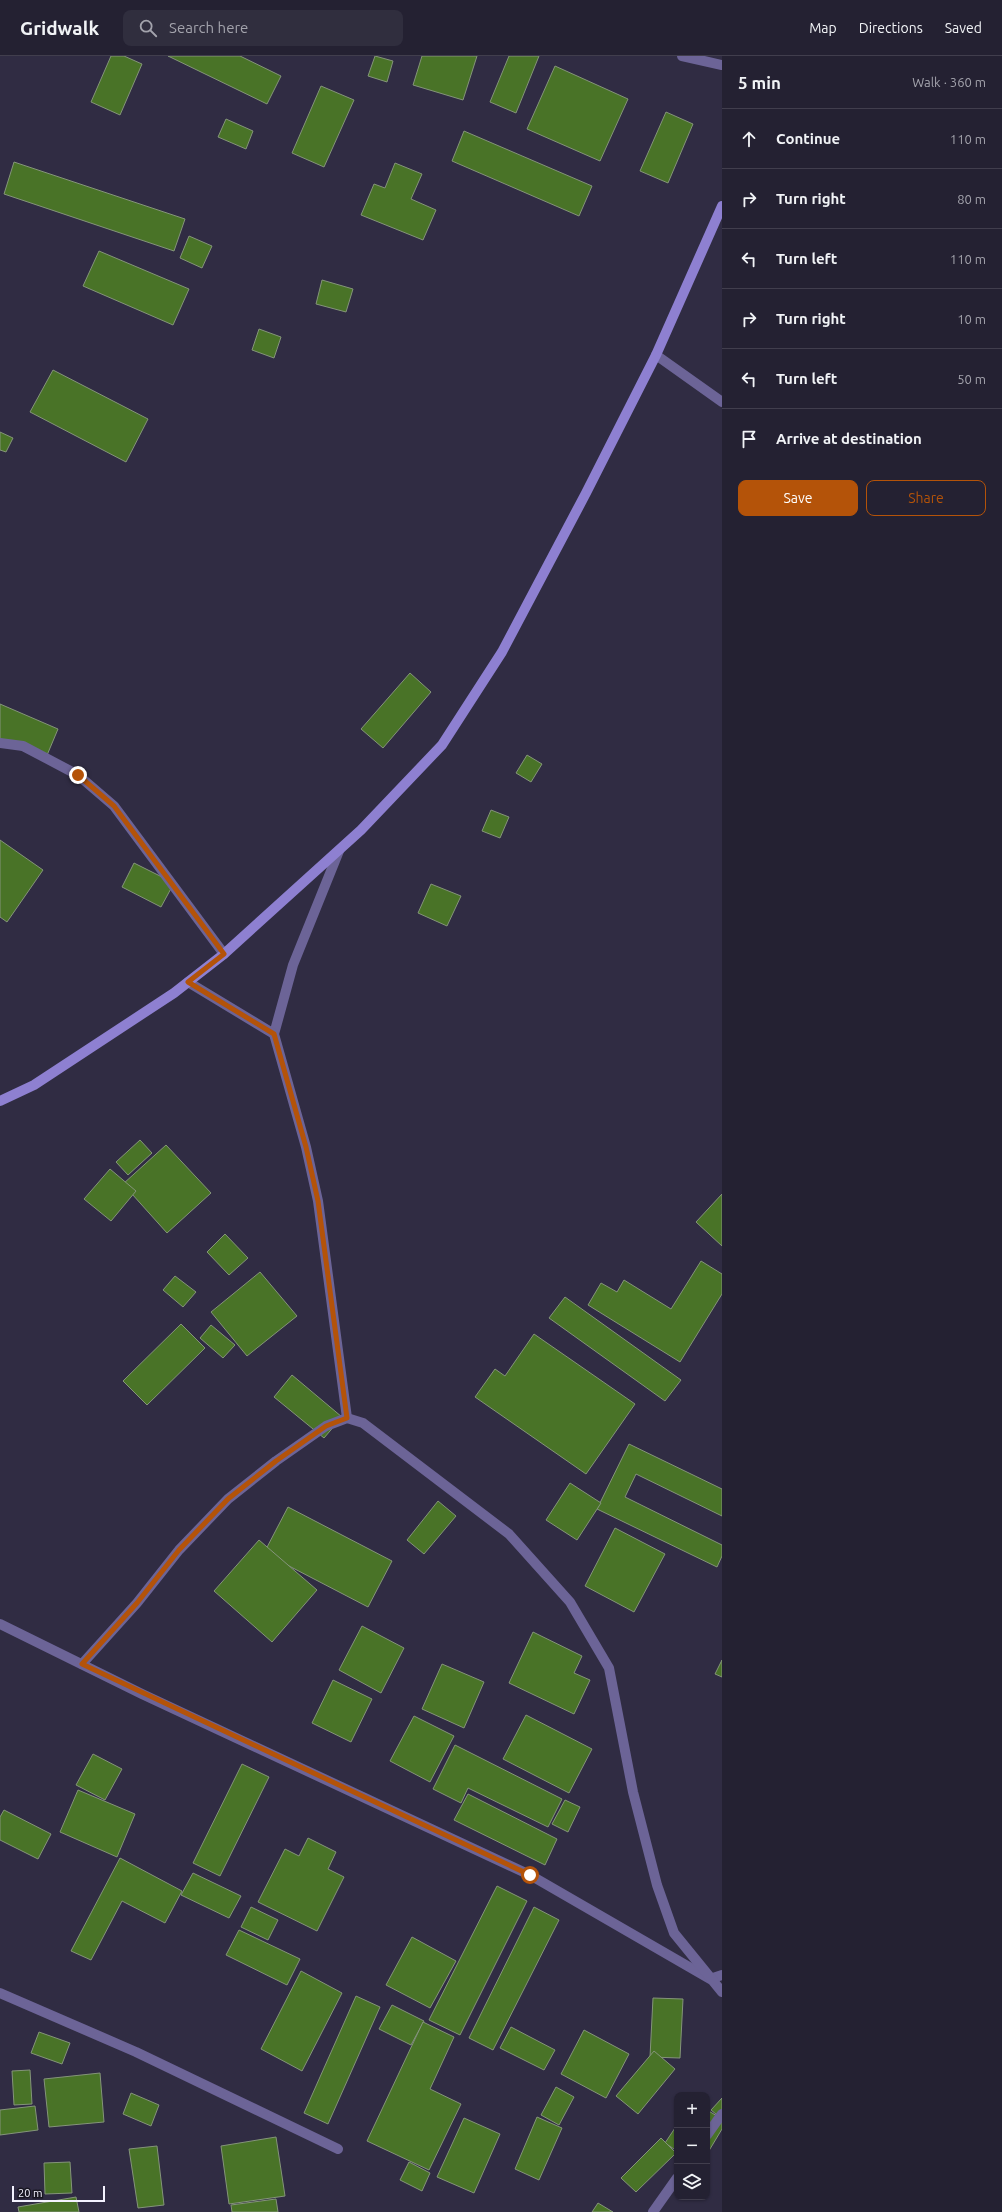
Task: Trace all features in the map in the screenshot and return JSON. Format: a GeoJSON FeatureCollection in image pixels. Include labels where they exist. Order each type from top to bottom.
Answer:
{"type":"FeatureCollection","features":[{"type":"Feature","properties":{"kind":"main road"},"geometry":{"type":"LineString","coordinates":[[0,1101],[34,1085],[188,982],[224,954],[361,830],[442,745],[502,652],[586,493],[656,355],[722,206]]}},
{"type":"Feature","properties":{"kind":"street"},"geometry":{"type":"LineString","coordinates":[[682,56],[722,65]]}},
{"type":"Feature","properties":{"kind":"street"},"geometry":{"type":"LineString","coordinates":[[656,355],[722,402]]}},
{"type":"Feature","properties":{"kind":"street"},"geometry":{"type":"LineString","coordinates":[[0,743],[23,746],[78,775],[114,806],[224,954]]}},
{"type":"Feature","properties":{"kind":"street"},"geometry":{"type":"LineString","coordinates":[[339,851],[293,965],[274,1034],[306,1147],[318,1201],[347,1418]]}},
{"type":"Feature","properties":{"kind":"street"},"geometry":{"type":"LineString","coordinates":[[188,982],[274,1034]]}},
{"type":"Feature","properties":{"kind":"street"},"geometry":{"type":"LineString","coordinates":[[82,1664],[137,1603],[179,1550],[228,1499],[276,1461],[326,1426],[347,1418],[363,1423],[509,1534],[570,1602],[609,1668],[633,1792],[657,1885],[674,1932],[710,1979],[722,1992]]}},
{"type":"Feature","properties":{"kind":"street"},"geometry":{"type":"LineString","coordinates":[[0,1624],[530,1875],[710,1979],[722,1975]]}},
{"type":"Feature","properties":{"kind":"street"},"geometry":{"type":"LineString","coordinates":[[0,1993],[136,2052],[338,2149]]}},
{"type":"Feature","properties":{"kind":"street"},"geometry":{"type":"LineString","coordinates":[[710,2131],[722,2114]]}},
{"type":"Feature","properties":{"kind":"street"},"geometry":{"type":"LineString","coordinates":[[653,2212],[674,2182]]}},
{"type":"Feature","properties":{"kind":"building"},"geometry":{"type":"Polygon","coordinates":[[[111,56],[124,56],[142,64],[120,115],[91,102],[111,56]]]}},
{"type":"Feature","properties":{"kind":"building"},"geometry":{"type":"Polygon","coordinates":[[[168,56],[240,56],[281,76],[267,104],[168,56]]]}},
{"type":"Feature","properties":{"kind":"building"},"geometry":{"type":"Polygon","coordinates":[[[375,56],[393,61],[387,82],[368,76],[375,56]]]}},
{"type":"Feature","properties":{"kind":"building"},"geometry":{"type":"Polygon","coordinates":[[[422,56],[477,56],[463,100],[413,85],[422,56]]]}},
{"type":"Feature","properties":{"kind":"building"},"geometry":{"type":"Polygon","coordinates":[[[509,56],[539,56],[516,113],[490,102],[509,56]]]}},
{"type":"Feature","properties":{"kind":"building"},"geometry":{"type":"Polygon","coordinates":[[[555,66],[628,99],[600,161],[527,129],[555,66]]]}},
{"type":"Feature","properties":{"kind":"building"},"geometry":{"type":"Polygon","coordinates":[[[321,86],[354,100],[324,167],[292,153],[321,86]]]}},
{"type":"Feature","properties":{"kind":"building"},"geometry":{"type":"Polygon","coordinates":[[[666,112],[693,124],[668,183],[640,171],[666,112]]]}},
{"type":"Feature","properties":{"kind":"building"},"geometry":{"type":"Polygon","coordinates":[[[226,119],[253,131],[246,149],[218,137],[226,119]]]}},
{"type":"Feature","properties":{"kind":"building"},"geometry":{"type":"Polygon","coordinates":[[[464,131],[592,186],[579,216],[452,161],[464,131]]]}},
{"type":"Feature","properties":{"kind":"building"},"geometry":{"type":"Polygon","coordinates":[[[14,162],[185,219],[174,251],[4,194],[14,162]]]}},
{"type":"Feature","properties":{"kind":"building"},"geometry":{"type":"Polygon","coordinates":[[[395,163],[422,174],[411,199],[436,210],[423,240],[361,215],[374,184],[385,188],[395,163]]]}},
{"type":"Feature","properties":{"kind":"building"},"geometry":{"type":"Polygon","coordinates":[[[189,236],[212,246],[202,268],[180,258],[189,236]]]}},
{"type":"Feature","properties":{"kind":"building"},"geometry":{"type":"Polygon","coordinates":[[[99,251],[189,289],[173,325],[83,286],[99,251]]]}},
{"type":"Feature","properties":{"kind":"building"},"geometry":{"type":"Polygon","coordinates":[[[322,280],[353,289],[346,312],[316,304],[322,280]]]}},
{"type":"Feature","properties":{"kind":"building"},"geometry":{"type":"Polygon","coordinates":[[[259,329],[281,337],[274,358],[252,350],[259,329]]]}},
{"type":"Feature","properties":{"kind":"building"},"geometry":{"type":"Polygon","coordinates":[[[53,370],[148,419],[126,462],[30,412],[53,370]]]}},
{"type":"Feature","properties":{"kind":"building"},"geometry":{"type":"Polygon","coordinates":[[[0,432],[13,438],[6,452],[0,450],[0,432]]]}},
{"type":"Feature","properties":{"kind":"building"},"geometry":{"type":"Polygon","coordinates":[[[410,673],[431,692],[383,748],[361,729],[410,673]]]}},
{"type":"Feature","properties":{"kind":"building"},"geometry":{"type":"Polygon","coordinates":[[[0,704],[58,729],[45,760],[0,741],[0,704]]]}},
{"type":"Feature","properties":{"kind":"building"},"geometry":{"type":"Polygon","coordinates":[[[527,755],[542,764],[531,782],[516,773],[527,755]]]}},
{"type":"Feature","properties":{"kind":"building"},"geometry":{"type":"Polygon","coordinates":[[[491,810],[509,817],[500,838],[482,831],[491,810]]]}},
{"type":"Feature","properties":{"kind":"building"},"geometry":{"type":"Polygon","coordinates":[[[0,840],[43,870],[7,922],[0,917],[0,840]]]}},
{"type":"Feature","properties":{"kind":"building"},"geometry":{"type":"Polygon","coordinates":[[[134,863],[174,883],[161,907],[122,887],[134,863]]]}},
{"type":"Feature","properties":{"kind":"building"},"geometry":{"type":"Polygon","coordinates":[[[431,884],[461,896],[447,926],[418,913],[431,884]]]}},
{"type":"Feature","properties":{"kind":"building"},"geometry":{"type":"Polygon","coordinates":[[[140,1140],[152,1153],[128,1175],[116,1162],[140,1140]]]}},
{"type":"Feature","properties":{"kind":"building"},"geometry":{"type":"Polygon","coordinates":[[[166,1145],[211,1193],[167,1233],[123,1184],[166,1145]]]}},
{"type":"Feature","properties":{"kind":"building"},"geometry":{"type":"Polygon","coordinates":[[[110,1169],[136,1191],[111,1221],[84,1199],[110,1169]]]}},
{"type":"Feature","properties":{"kind":"building"},"geometry":{"type":"Polygon","coordinates":[[[722,1194],[722,1246],[696,1222],[722,1194]]]}},
{"type":"Feature","properties":{"kind":"building"},"geometry":{"type":"Polygon","coordinates":[[[225,1234],[248,1258],[229,1275],[207,1252],[225,1234]]]}},
{"type":"Feature","properties":{"kind":"building"},"geometry":{"type":"Polygon","coordinates":[[[701,1261],[722,1274],[722,1294],[680,1362],[588,1305],[601,1283],[617,1292],[624,1280],[671,1309],[701,1261]]]}},
{"type":"Feature","properties":{"kind":"building"},"geometry":{"type":"Polygon","coordinates":[[[260,1272],[297,1316],[247,1356],[211,1312],[260,1272]]]}},
{"type":"Feature","properties":{"kind":"building"},"geometry":{"type":"Polygon","coordinates":[[[175,1276],[196,1292],[183,1307],[163,1290],[175,1276]]]}},
{"type":"Feature","properties":{"kind":"building"},"geometry":{"type":"Polygon","coordinates":[[[565,1297],[681,1380],[665,1401],[549,1318],[565,1297]]]}},
{"type":"Feature","properties":{"kind":"building"},"geometry":{"type":"Polygon","coordinates":[[[181,1324],[205,1348],[147,1405],[123,1381],[181,1324]]]}},
{"type":"Feature","properties":{"kind":"building"},"geometry":{"type":"Polygon","coordinates":[[[211,1325],[235,1345],[223,1358],[200,1338],[211,1325]]]}},
{"type":"Feature","properties":{"kind":"building"},"geometry":{"type":"Polygon","coordinates":[[[534,1334],[635,1404],[586,1474],[475,1397],[495,1369],[505,1376],[534,1334]]]}},
{"type":"Feature","properties":{"kind":"building"},"geometry":{"type":"Polygon","coordinates":[[[292,1375],[342,1417],[324,1438],[274,1397],[292,1375]]]}},
{"type":"Feature","properties":{"kind":"building"},"geometry":{"type":"Polygon","coordinates":[[[629,1444],[722,1489],[722,1516],[636,1474],[625,1497],[722,1545],[722,1556],[717,1567],[597,1509],[629,1444]]]}},
{"type":"Feature","properties":{"kind":"building"},"geometry":{"type":"Polygon","coordinates":[[[570,1483],[601,1503],[577,1540],[546,1520],[570,1483]]]}},
{"type":"Feature","properties":{"kind":"building"},"geometry":{"type":"Polygon","coordinates":[[[438,1501],[456,1516],[424,1554],[407,1540],[438,1501]]]}},
{"type":"Feature","properties":{"kind":"building"},"geometry":{"type":"Polygon","coordinates":[[[288,1507],[392,1561],[368,1607],[264,1553],[288,1507]]]}},
{"type":"Feature","properties":{"kind":"building"},"geometry":{"type":"Polygon","coordinates":[[[615,1528],[665,1554],[634,1612],[585,1586],[615,1528]]]}},
{"type":"Feature","properties":{"kind":"building"},"geometry":{"type":"Polygon","coordinates":[[[259,1540],[317,1590],[272,1642],[214,1591],[259,1540]]]}},
{"type":"Feature","properties":{"kind":"building"},"geometry":{"type":"Polygon","coordinates":[[[362,1626],[404,1648],[381,1693],[339,1670],[362,1626]]]}},
{"type":"Feature","properties":{"kind":"building"},"geometry":{"type":"Polygon","coordinates":[[[533,1632],[582,1656],[574,1673],[590,1680],[574,1714],[509,1683],[533,1632]]]}},
{"type":"Feature","properties":{"kind":"building"},"geometry":{"type":"Polygon","coordinates":[[[722,1660],[722,1677],[715,1674],[722,1660]]]}},
{"type":"Feature","properties":{"kind":"building"},"geometry":{"type":"Polygon","coordinates":[[[442,1664],[484,1682],[464,1728],[422,1709],[442,1664]]]}},
{"type":"Feature","properties":{"kind":"building"},"geometry":{"type":"Polygon","coordinates":[[[333,1680],[372,1699],[351,1742],[312,1723],[333,1680]]]}},
{"type":"Feature","properties":{"kind":"building"},"geometry":{"type":"Polygon","coordinates":[[[526,1715],[592,1749],[569,1793],[503,1759],[526,1715]]]}},
{"type":"Feature","properties":{"kind":"building"},"geometry":{"type":"Polygon","coordinates":[[[414,1716],[454,1736],[430,1782],[390,1761],[414,1716]]]}},
{"type":"Feature","properties":{"kind":"building"},"geometry":{"type":"Polygon","coordinates":[[[455,1745],[562,1799],[548,1827],[468,1788],[461,1803],[433,1789],[455,1745]]]}},
{"type":"Feature","properties":{"kind":"building"},"geometry":{"type":"Polygon","coordinates":[[[93,1754],[122,1769],[105,1800],[76,1785],[93,1754]]]}},
{"type":"Feature","properties":{"kind":"building"},"geometry":{"type":"Polygon","coordinates":[[[242,1764],[269,1777],[220,1876],[193,1863],[242,1764]]]}},
{"type":"Feature","properties":{"kind":"building"},"geometry":{"type":"Polygon","coordinates":[[[78,1790],[135,1814],[117,1857],[60,1832],[78,1790]]]}},
{"type":"Feature","properties":{"kind":"building"},"geometry":{"type":"Polygon","coordinates":[[[468,1794],[557,1839],[545,1865],[454,1820],[468,1794]]]}},
{"type":"Feature","properties":{"kind":"building"},"geometry":{"type":"Polygon","coordinates":[[[565,1800],[580,1807],[568,1832],[552,1824],[565,1800]]]}},
{"type":"Feature","properties":{"kind":"building"},"geometry":{"type":"Polygon","coordinates":[[[4,1810],[51,1834],[38,1859],[0,1840],[0,1817],[4,1810]]]}},
{"type":"Feature","properties":{"kind":"building"},"geometry":{"type":"Polygon","coordinates":[[[308,1838],[336,1852],[328,1869],[344,1877],[317,1931],[258,1902],[285,1849],[299,1856],[308,1838]]]}},
{"type":"Feature","properties":{"kind":"building"},"geometry":{"type":"Polygon","coordinates":[[[120,1858],[182,1891],[165,1923],[122,1901],[91,1960],[71,1951],[120,1858]]]}},
{"type":"Feature","properties":{"kind":"building"},"geometry":{"type":"Polygon","coordinates":[[[193,1873],[241,1896],[229,1918],[181,1895],[193,1873]]]}},
{"type":"Feature","properties":{"kind":"building"},"geometry":{"type":"Polygon","coordinates":[[[497,1886],[527,1901],[460,2035],[429,2020],[497,1886]]]}},
{"type":"Feature","properties":{"kind":"building"},"geometry":{"type":"Polygon","coordinates":[[[251,1907],[278,1920],[268,1940],[241,1927],[251,1907]]]}},
{"type":"Feature","properties":{"kind":"building"},"geometry":{"type":"Polygon","coordinates":[[[534,1907],[559,1920],[493,2050],[469,2038],[534,1907]]]}},
{"type":"Feature","properties":{"kind":"building"},"geometry":{"type":"Polygon","coordinates":[[[239,1930],[300,1959],[287,1985],[226,1955],[239,1930]]]}},
{"type":"Feature","properties":{"kind":"building"},"geometry":{"type":"Polygon","coordinates":[[[412,1937],[456,1961],[430,2008],[386,1985],[412,1937]]]}},
{"type":"Feature","properties":{"kind":"building"},"geometry":{"type":"Polygon","coordinates":[[[301,1971],[342,1993],[302,2071],[261,2049],[301,1971]]]}},
{"type":"Feature","properties":{"kind":"building"},"geometry":{"type":"Polygon","coordinates":[[[356,1996],[380,2007],[328,2124],[304,2113],[356,1996]]]}},
{"type":"Feature","properties":{"kind":"building"},"geometry":{"type":"Polygon","coordinates":[[[653,1998],[683,1999],[680,2058],[650,2057],[653,1998]]]}},
{"type":"Feature","properties":{"kind":"building"},"geometry":{"type":"Polygon","coordinates":[[[392,2005],[424,2021],[411,2045],[379,2029],[392,2005]]]}},
{"type":"Feature","properties":{"kind":"building"},"geometry":{"type":"Polygon","coordinates":[[[423,2022],[454,2037],[430,2089],[461,2104],[429,2170],[367,2141],[423,2022]]]}},
{"type":"Feature","properties":{"kind":"building"},"geometry":{"type":"Polygon","coordinates":[[[511,2027],[555,2050],[544,2070],[500,2048],[511,2027]]]}},
{"type":"Feature","properties":{"kind":"building"},"geometry":{"type":"Polygon","coordinates":[[[584,2030],[629,2054],[606,2098],[561,2074],[584,2030]]]}},
{"type":"Feature","properties":{"kind":"building"},"geometry":{"type":"Polygon","coordinates":[[[39,2032],[70,2043],[62,2064],[31,2053],[39,2032]]]}},
{"type":"Feature","properties":{"kind":"building"},"geometry":{"type":"Polygon","coordinates":[[[654,2051],[675,2069],[638,2114],[616,2096],[654,2051]]]}},
{"type":"Feature","properties":{"kind":"building"},"geometry":{"type":"Polygon","coordinates":[[[30,2070],[32,2104],[14,2105],[12,2071],[30,2070]]]}},
{"type":"Feature","properties":{"kind":"building"},"geometry":{"type":"Polygon","coordinates":[[[100,2073],[104,2122],[49,2127],[44,2079],[100,2073]]]}},
{"type":"Feature","properties":{"kind":"building"},"geometry":{"type":"Polygon","coordinates":[[[556,2087],[574,2097],[559,2125],[541,2115],[556,2087]]]}},
{"type":"Feature","properties":{"kind":"building"},"geometry":{"type":"Polygon","coordinates":[[[131,2093],[159,2105],[151,2126],[123,2114],[131,2093]]]}},
{"type":"Feature","properties":{"kind":"building"},"geometry":{"type":"Polygon","coordinates":[[[722,2098],[722,2119],[711,2110],[722,2098]]]}},
{"type":"Feature","properties":{"kind":"building"},"geometry":{"type":"Polygon","coordinates":[[[35,2106],[38,2130],[0,2135],[0,2110],[35,2106]]]}},
{"type":"Feature","properties":{"kind":"building"},"geometry":{"type":"Polygon","coordinates":[[[710,2112],[722,2119],[722,2129],[710,2149],[710,2112]]]}},
{"type":"Feature","properties":{"kind":"building"},"geometry":{"type":"Polygon","coordinates":[[[537,2117],[562,2128],[539,2180],[515,2169],[537,2117]]]}},
{"type":"Feature","properties":{"kind":"building"},"geometry":{"type":"Polygon","coordinates":[[[464,2118],[500,2134],[474,2193],[437,2177],[464,2118]]]}},
{"type":"Feature","properties":{"kind":"building"},"geometry":{"type":"Polygon","coordinates":[[[674,2130],[674,2149],[665,2143],[674,2130]]]}},
{"type":"Feature","properties":{"kind":"building"},"geometry":{"type":"Polygon","coordinates":[[[276,2137],[285,2196],[229,2204],[221,2146],[276,2137]]]}},
{"type":"Feature","properties":{"kind":"building"},"geometry":{"type":"Polygon","coordinates":[[[661,2138],[674,2151],[674,2155],[636,2192],[621,2178],[661,2138]]]}},
{"type":"Feature","properties":{"kind":"building"},"geometry":{"type":"Polygon","coordinates":[[[157,2146],[164,2205],[138,2208],[129,2149],[157,2146]]]}},
{"type":"Feature","properties":{"kind":"building"},"geometry":{"type":"Polygon","coordinates":[[[70,2162],[72,2193],[45,2194],[44,2163],[70,2162]]]}},
{"type":"Feature","properties":{"kind":"building"},"geometry":{"type":"Polygon","coordinates":[[[409,2162],[430,2173],[422,2191],[400,2180],[409,2162]]]}},
{"type":"Feature","properties":{"kind":"building"},"geometry":{"type":"Polygon","coordinates":[[[76,2197],[79,2212],[19,2212],[18,2207],[76,2197]]]}},
{"type":"Feature","properties":{"kind":"building"},"geometry":{"type":"Polygon","coordinates":[[[276,2199],[278,2212],[232,2212],[231,2205],[276,2199]]]}},
{"type":"Feature","properties":{"kind":"building"},"geometry":{"type":"Polygon","coordinates":[[[598,2203],[613,2212],[592,2212],[598,2203]]]}},
{"type":"Feature","properties":{"kind":"route"},"geometry":{"type":"LineString","coordinates":[[78,775],[114,806],[224,954],[188,982],[274,1034],[280,1062],[306,1147],[318,1201],[347,1418],[326,1426],[276,1461],[228,1499],[179,1550],[137,1603],[82,1664],[142,1694],[530,1875]]}}]}
